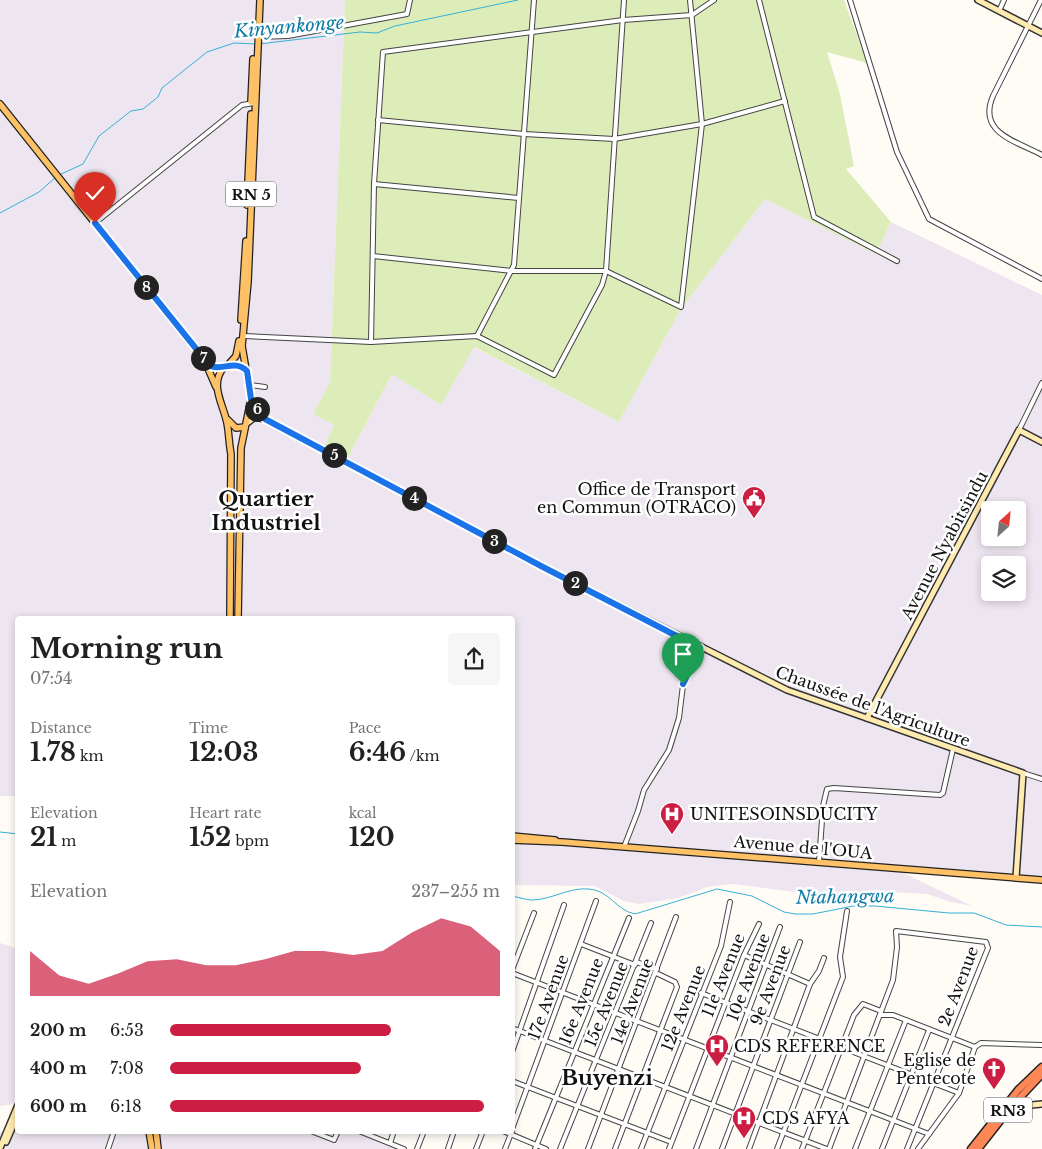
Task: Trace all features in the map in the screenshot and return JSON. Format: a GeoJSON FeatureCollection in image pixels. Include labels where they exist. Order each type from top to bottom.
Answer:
{"type":"FeatureCollection","features":[{"type":"Feature","properties":{"kind":"highway","name":"RN3"},"geometry":{"type":"LineString","coordinates":[[971,1149],[1003,1108],[1042,1067]]}},
{"type":"Feature","properties":{"kind":"highway","name":"RN3"},"geometry":{"type":"LineString","coordinates":[[978,1149],[1011,1107],[1042,1074]]}},
{"type":"Feature","properties":{"kind":"main road","name":"RN 5"},"geometry":{"type":"LineString","coordinates":[[242,339],[258,0]]}},
{"type":"Feature","properties":{"kind":"main road"},"geometry":{"type":"LineString","coordinates":[[0,104],[204,359],[213,367],[238,365],[247,371]]}},
{"type":"Feature","properties":{"kind":"main road"},"geometry":{"type":"LineString","coordinates":[[217,389],[218,377],[236,356],[242,339]]}},
{"type":"Feature","properties":{"kind":"main road"},"geometry":{"type":"LineString","coordinates":[[238,616],[241,448],[253,401],[242,339]]}},
{"type":"Feature","properties":{"kind":"main road"},"geometry":{"type":"LineString","coordinates":[[204,359],[217,389],[226,418],[232,484],[230,616]]}},
{"type":"Feature","properties":{"kind":"main road"},"geometry":{"type":"LineString","coordinates":[[226,418],[233,426],[246,425]]}},
{"type":"Feature","properties":{"kind":"main road"},"geometry":{"type":"LineString","coordinates":[[231,557],[239,557]]}},
{"type":"Feature","properties":{"kind":"main road","name":"Avenue de l'OUA"},"geometry":{"type":"LineString","coordinates":[[515,836],[530,839]]}},
{"type":"Feature","properties":{"kind":"main road","name":"Avenue de l'OUA"},"geometry":{"type":"LineString","coordinates":[[515,840],[547,837],[562,842],[1042,880]]}},
{"type":"Feature","properties":{"kind":"main road"},"geometry":{"type":"LineString","coordinates":[[150,1134],[152,1149]]}},
{"type":"Feature","properties":{"kind":"main road"},"geometry":{"type":"LineString","coordinates":[[156,1134],[158,1149]]}},
{"type":"Feature","properties":{"kind":"street"},"geometry":{"type":"LineString","coordinates":[[256,43],[408,14],[410,0]]}},
{"type":"Feature","properties":{"kind":"street"},"geometry":{"type":"LineString","coordinates":[[477,336],[513,271],[534,0]]}},
{"type":"Feature","properties":{"kind":"street"},"geometry":{"type":"LineString","coordinates":[[242,339],[371,342],[477,336],[554,374],[602,284],[606,271],[624,0]]}},
{"type":"Feature","properties":{"kind":"street"},"geometry":{"type":"LineString","coordinates":[[373,256],[513,271],[606,271],[681,307],[702,124],[690,0]]}},
{"type":"Feature","properties":{"kind":"street"},"geometry":{"type":"LineString","coordinates":[[371,342],[374,184],[383,52],[623,20],[692,15],[714,0]]}},
{"type":"Feature","properties":{"kind":"street"},"geometry":{"type":"LineString","coordinates":[[759,0],[815,219],[897,261]]}},
{"type":"Feature","properties":{"kind":"street"},"geometry":{"type":"LineString","coordinates":[[850,0],[897,152],[929,219],[1042,279]]}},
{"type":"Feature","properties":{"kind":"street"},"geometry":{"type":"LineString","coordinates":[[978,0],[1042,33]]}},
{"type":"Feature","properties":{"kind":"street"},"geometry":{"type":"LineString","coordinates":[[999,11],[1004,0]]}},
{"type":"Feature","properties":{"kind":"street"},"geometry":{"type":"LineString","coordinates":[[1041,0],[991,100],[988,113],[992,125],[1000,134],[1042,155]]}},
{"type":"Feature","properties":{"kind":"street"},"geometry":{"type":"LineString","coordinates":[[378,120],[524,134],[614,139],[702,124],[785,101]]}},
{"type":"Feature","properties":{"kind":"street"},"geometry":{"type":"LineString","coordinates":[[95,223],[242,105],[253,103]]}},
{"type":"Feature","properties":{"kind":"street"},"geometry":{"type":"LineString","coordinates":[[374,184],[519,198]]}},
{"type":"Feature","properties":{"kind":"street","name":"Avenue Nyabitsindu"},"geometry":{"type":"LineString","coordinates":[[867,718],[1042,383]]}},
{"type":"Feature","properties":{"kind":"street"},"geometry":{"type":"LineString","coordinates":[[250,385],[266,387]]}},
{"type":"Feature","properties":{"kind":"street"},"geometry":{"type":"LineString","coordinates":[[253,401],[264,404]]}},
{"type":"Feature","properties":{"kind":"street","name":"Chaussée de l'Agriculture"},"geometry":{"type":"LineString","coordinates":[[253,401],[265,419],[541,566],[700,648],[787,690],[1042,779]]}},
{"type":"Feature","properties":{"kind":"street"},"geometry":{"type":"LineString","coordinates":[[246,425],[256,417],[265,419]]}},
{"type":"Feature","properties":{"kind":"street"},"geometry":{"type":"LineString","coordinates":[[1018,430],[1042,442]]}},
{"type":"Feature","properties":{"kind":"street"},"geometry":{"type":"LineString","coordinates":[[624,847],[644,790],[669,750],[679,718],[683,684],[700,648]]}},
{"type":"Feature","properties":{"kind":"street"},"geometry":{"type":"LineString","coordinates":[[819,862],[823,806],[827,789],[940,795],[943,793],[953,749]]}},
{"type":"Feature","properties":{"kind":"street"},"geometry":{"type":"LineString","coordinates":[[1016,878],[1023,773]]}},
{"type":"Feature","properties":{"kind":"street","name":"17e Avenue"},"geometry":{"type":"LineString","coordinates":[[515,1122],[596,901]]}},
{"type":"Feature","properties":{"kind":"street","name":"12e Avenue"},"geometry":{"type":"LineString","coordinates":[[641,1149],[664,1086],[721,946],[730,902]]}},
{"type":"Feature","properties":{"kind":"street"},"geometry":{"type":"LineString","coordinates":[[515,1044],[564,906]]}},
{"type":"Feature","properties":{"kind":"street"},"geometry":{"type":"LineString","coordinates":[[777,1149],[843,977],[840,957],[847,911]]}},
{"type":"Feature","properties":{"kind":"street"},"geometry":{"type":"LineString","coordinates":[[515,964],[534,913]]}},
{"type":"Feature","properties":{"kind":"street","name":"14e Avenue"},"geometry":{"type":"LineString","coordinates":[[588,1149],[657,972],[676,917]]}},
{"type":"Feature","properties":{"kind":"street","name":"16e Avenue"},"geometry":{"type":"LineString","coordinates":[[535,1147],[629,918]]}},
{"type":"Feature","properties":{"kind":"street","name":"15e Avenue"},"geometry":{"type":"LineString","coordinates":[[560,1149],[651,923]]}},
{"type":"Feature","properties":{"kind":"street","name":"11e Avenue"},"geometry":{"type":"LineString","coordinates":[[669,1149],[706,1049],[744,955],[759,924]]}},
{"type":"Feature","properties":{"kind":"street","name":"10e Avenue"},"geometry":{"type":"LineString","coordinates":[[696,1149],[780,926]]}},
{"type":"Feature","properties":{"kind":"street","name":"2e Avenue"},"geometry":{"type":"LineString","coordinates":[[880,1013],[893,980],[897,947],[896,933],[898,930],[986,942],[988,948],[907,1149]]}},
{"type":"Feature","properties":{"kind":"street"},"geometry":{"type":"LineString","coordinates":[[657,972],[672,936]]}},
{"type":"Feature","properties":{"kind":"street","name":"9e Avenue"},"geometry":{"type":"LineString","coordinates":[[722,1149],[800,942]]}},
{"type":"Feature","properties":{"kind":"street"},"geometry":{"type":"LineString","coordinates":[[581,944],[657,972],[676,982],[678,987],[659,1031],[615,1149]]}},
{"type":"Feature","properties":{"kind":"street"},"geometry":{"type":"LineString","coordinates":[[744,955],[788,973],[810,985]]}},
{"type":"Feature","properties":{"kind":"street"},"geometry":{"type":"LineString","coordinates":[[749,1149],[810,985],[819,971],[824,958]]}},
{"type":"Feature","properties":{"kind":"street"},"geometry":{"type":"LineString","coordinates":[[515,973],[537,984],[730,1058],[778,1074],[893,1122],[929,1134]]}},
{"type":"Feature","properties":{"kind":"street"},"geometry":{"type":"LineString","coordinates":[[701,994],[960,1093]]}},
{"type":"Feature","properties":{"kind":"street"},"geometry":{"type":"LineString","coordinates":[[802,1149],[840,1047],[854,1015],[862,1004],[880,1013],[893,1015],[975,1047]]}},
{"type":"Feature","properties":{"kind":"street"},"geometry":{"type":"LineString","coordinates":[[515,1029],[828,1149],[880,1013]]}},
{"type":"Feature","properties":{"kind":"street"},"geometry":{"type":"LineString","coordinates":[[856,1149],[906,1020]]}},
{"type":"Feature","properties":{"kind":"street"},"geometry":{"type":"LineString","coordinates":[[882,1149],[929,1030]]}},
{"type":"Feature","properties":{"kind":"street"},"geometry":{"type":"LineString","coordinates":[[918,1149],[960,1093],[975,1047],[981,1043],[1042,1045]]}},
{"type":"Feature","properties":{"kind":"street"},"geometry":{"type":"LineString","coordinates":[[515,1082],[556,1096],[671,1142]]}},
{"type":"Feature","properties":{"kind":"street"},"geometry":{"type":"LineString","coordinates":[[1003,1108],[1042,1104]]}},
{"type":"Feature","properties":{"kind":"street"},"geometry":{"type":"LineString","coordinates":[[2,1148],[15,1113]]}},
{"type":"Feature","properties":{"kind":"street"},"geometry":{"type":"LineString","coordinates":[[7,1135],[15,1120]]}},
{"type":"Feature","properties":{"kind":"street"},"geometry":{"type":"LineString","coordinates":[[108,1149],[113,1134]]}},
{"type":"Feature","properties":{"kind":"street"},"geometry":{"type":"LineString","coordinates":[[319,1134],[334,1140],[337,1134]]}},
{"type":"Feature","properties":{"kind":"street"},"geometry":{"type":"LineString","coordinates":[[370,1134],[404,1149]]}},
{"type":"Feature","properties":{"kind":"street"},"geometry":{"type":"LineString","coordinates":[[390,1143],[393,1134]]}},
{"type":"Feature","properties":{"kind":"street"},"geometry":{"type":"LineString","coordinates":[[417,1149],[423,1134]]}},
{"type":"Feature","properties":{"kind":"street"},"geometry":{"type":"LineString","coordinates":[[448,1149],[453,1134]]}},
{"type":"Feature","properties":{"kind":"street"},"geometry":{"type":"LineString","coordinates":[[476,1149],[482,1134]]}},
{"type":"Feature","properties":{"kind":"street","name":"17e Avenue"},"geometry":{"type":"LineString","coordinates":[[505,1149],[510,1134]]}},
{"type":"Feature","properties":{"kind":"street"},"geometry":{"type":"LineString","coordinates":[[514,1134],[535,1147],[546,1149]]}},
{"type":"Feature","properties":{"kind":"shaded area"},"geometry":{"type":"Polygon","coordinates":[[[0,0],[345,0],[330,382],[313,414],[335,425],[327,442],[349,456],[392,374],[473,347],[619,422],[681,309],[765,199],[876,254],[891,222],[1042,295],[1042,881],[897,870],[972,906],[951,902],[927,894],[872,891],[832,897],[733,884],[707,887],[678,898],[639,904],[624,901],[595,886],[515,885],[515,616],[15,616],[15,796],[0,796],[0,0]]]}},
{"type":"Feature","properties":{"kind":"shaded area"},"geometry":{"type":"Polygon","coordinates":[[[0,943],[15,948],[15,1099],[13,1104],[0,1106],[0,943]]]}},
{"type":"Feature","properties":{"kind":"shaded area"},"geometry":{"type":"Polygon","coordinates":[[[15,1124],[15,1134],[370,1134],[407,1149],[0,1149],[0,1132],[13,1129],[15,1124]]]}},
{"type":"Feature","properties":{"kind":"green space"},"geometry":{"type":"Polygon","coordinates":[[[345,0],[844,0],[867,63],[827,52],[840,94],[854,166],[846,169],[891,222],[876,254],[765,199],[681,309],[619,422],[474,347],[441,405],[392,374],[349,456],[326,444],[334,425],[313,414],[330,382],[345,0]]]}},
{"type":"Feature","properties":{"kind":"waterway","name":"Kinyankonge"},"geometry":{"type":"LineString","coordinates":[[259,44],[360,32],[377,33],[395,26],[518,0]]}},
{"type":"Feature","properties":{"kind":"waterway","name":"Kinyankonge"},"geometry":{"type":"LineString","coordinates":[[59,175],[83,164],[99,136],[131,111],[143,109],[158,97],[162,88],[207,52],[234,43],[255,44]]}},
{"type":"Feature","properties":{"kind":"waterway","name":"Kinyankonge"},"geometry":{"type":"LineString","coordinates":[[0,213],[39,192],[56,177]]}},
{"type":"Feature","properties":{"kind":"waterway","name":"Ntahangwa"},"geometry":{"type":"LineString","coordinates":[[0,832],[15,834]]}},
{"type":"Feature","properties":{"kind":"waterway","name":"Ntahangwa"},"geometry":{"type":"LineString","coordinates":[[515,897],[530,900],[546,898],[574,890],[596,890],[623,909],[635,914],[717,889],[752,896],[784,912],[795,914],[813,914],[853,906],[875,906],[949,913],[974,913],[1006,925],[1042,927]]}},
{"type":"Feature","properties":{"kind":"place","name":"Office de Transport en Commun (OTRACO)"},"geometry":{"type":"Point","coordinates":[754,519]}},
{"type":"Feature","properties":{"kind":"place","name":"UNITESOINSDUCITY"},"geometry":{"type":"Point","coordinates":[672,835]}},
{"type":"Feature","properties":{"kind":"place","name":"CDS REFERENCE"},"geometry":{"type":"Point","coordinates":[717,1067]}},
{"type":"Feature","properties":{"kind":"place","name":"Eglise de Pentecote"},"geometry":{"type":"Point","coordinates":[994,1090]}},
{"type":"Feature","properties":{"kind":"place","name":"CDS AFYA"},"geometry":{"type":"Point","coordinates":[744,1139]}},
{"type":"Feature","properties":{"kind":"district","name":"Quartier Industriel"},"geometry":{"type":"Point","coordinates":[266,511]}},
{"type":"Feature","properties":{"kind":"district","name":"Buyenzi"},"geometry":{"type":"Point","coordinates":[607,1078]}},
{"type":"Feature","properties":{"kind":"route"},"geometry":{"type":"LineString","coordinates":[[95,223],[210,366],[224,367],[234,364],[242,366],[247,371],[251,399],[265,419],[541,566],[700,648],[683,684]]}}]}
